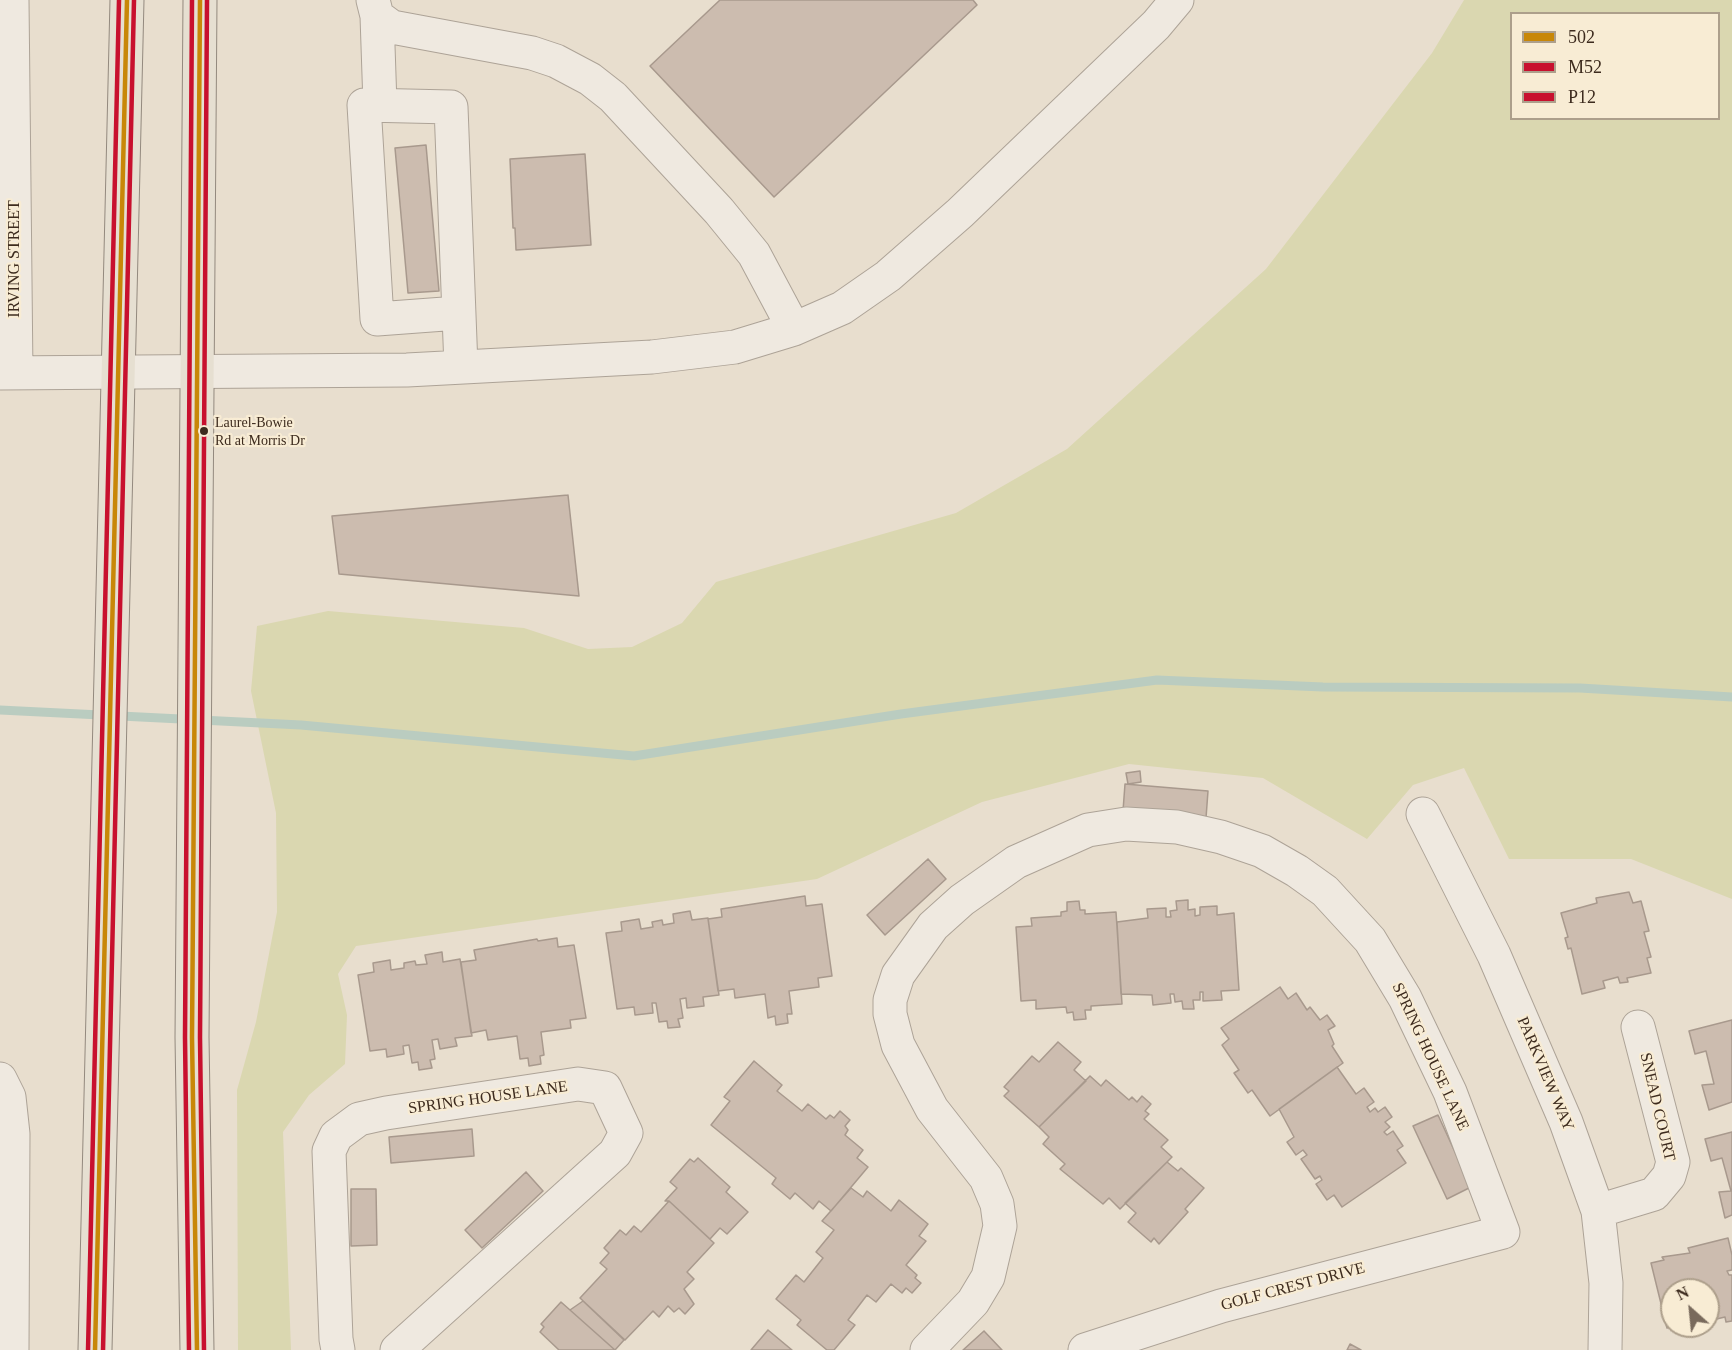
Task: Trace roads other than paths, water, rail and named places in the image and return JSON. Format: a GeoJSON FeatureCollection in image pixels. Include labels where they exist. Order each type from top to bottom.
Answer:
{"type":"FeatureCollection","features":[{"type":"Feature","properties":{"kind":"main road"},"geometry":{"type":"LineString","coordinates":[[95,1350],[128,0]]}},
{"type":"Feature","properties":{"kind":"main road"},"geometry":{"type":"LineString","coordinates":[[197,1350],[192,1038],[200,0]]}},
{"type":"Feature","properties":{"kind":"street","name":"IRVING STREET"},"geometry":{"type":"LineString","coordinates":[[8,373],[7,57],[12,0]]}},
{"type":"Feature","properties":{"kind":"street"},"geometry":{"type":"LineString","coordinates":[[8,373],[461,367],[662,356],[735,347],[794,329],[842,308],[888,276],[960,213],[1156,25],[1177,0]]}},
{"type":"Feature","properties":{"kind":"street"},"geometry":{"type":"LineString","coordinates":[[375,8],[392,27],[532,53],[556,61],[590,79],[613,97],[719,211],[754,254],[794,329]]}},
{"type":"Feature","properties":{"kind":"street"},"geometry":{"type":"LineString","coordinates":[[375,8],[380,105]]}},
{"type":"Feature","properties":{"kind":"street"},"geometry":{"type":"LineString","coordinates":[[458,313],[377,318],[364,105],[451,107],[461,367]]}},
{"type":"Feature","properties":{"kind":"street","name":"PARKVIEW WAY"},"geometry":{"type":"LineString","coordinates":[[1424,814],[1498,965],[1566,1122],[1598,1211],[1606,1284],[1605,1350]]}},
{"type":"Feature","properties":{"kind":"street","name":"SPRING HOUSE LANE"},"geometry":{"type":"LineString","coordinates":[[927,1350],[973,1302],[988,1277],[996,1252],[1000,1226],[997,1204],[986,1178],[932,1109],[913,1078],[898,1046],[890,1014],[890,999],[898,975],[913,951],[933,926],[962,900],[1016,862],[1088,830],[1126,824],[1177,827],[1221,837],[1262,851],[1297,870],[1326,891],[1370,940],[1405,998],[1450,1092],[1503,1232]]}},
{"type":"Feature","properties":{"kind":"street","name":"SNEAD COURT"},"geometry":{"type":"LineString","coordinates":[[1598,1211],[1654,1194],[1670,1176],[1673,1162],[1638,1027]]}},
{"type":"Feature","properties":{"kind":"street"},"geometry":{"type":"LineString","coordinates":[[0,1079],[9,1097],[13,1134],[12,1350]]}},
{"type":"Feature","properties":{"kind":"street","name":"SPRING HOUSE LANE"},"geometry":{"type":"LineString","coordinates":[[338,1350],[329,1151],[336,1136],[359,1119],[386,1113],[578,1084],[605,1088],[626,1133],[615,1152],[397,1350]]}},
{"type":"Feature","properties":{"kind":"street","name":"GOLF CREST DRIVE"},"geometry":{"type":"LineString","coordinates":[[1085,1350],[1221,1306],[1503,1232]]}},
{"type":"Feature","properties":{"kind":"waterway"},"geometry":{"type":"LineString","coordinates":[[0,710],[301,725],[634,756],[901,714],[1157,680],[1323,687],[1580,688],[1732,697]]}},
{"type":"Feature","properties":{"kind":"place","name":"Laurel-Bowie Rd at Morris Dr"},"geometry":{"type":"Point","coordinates":[204,431]}}]}
